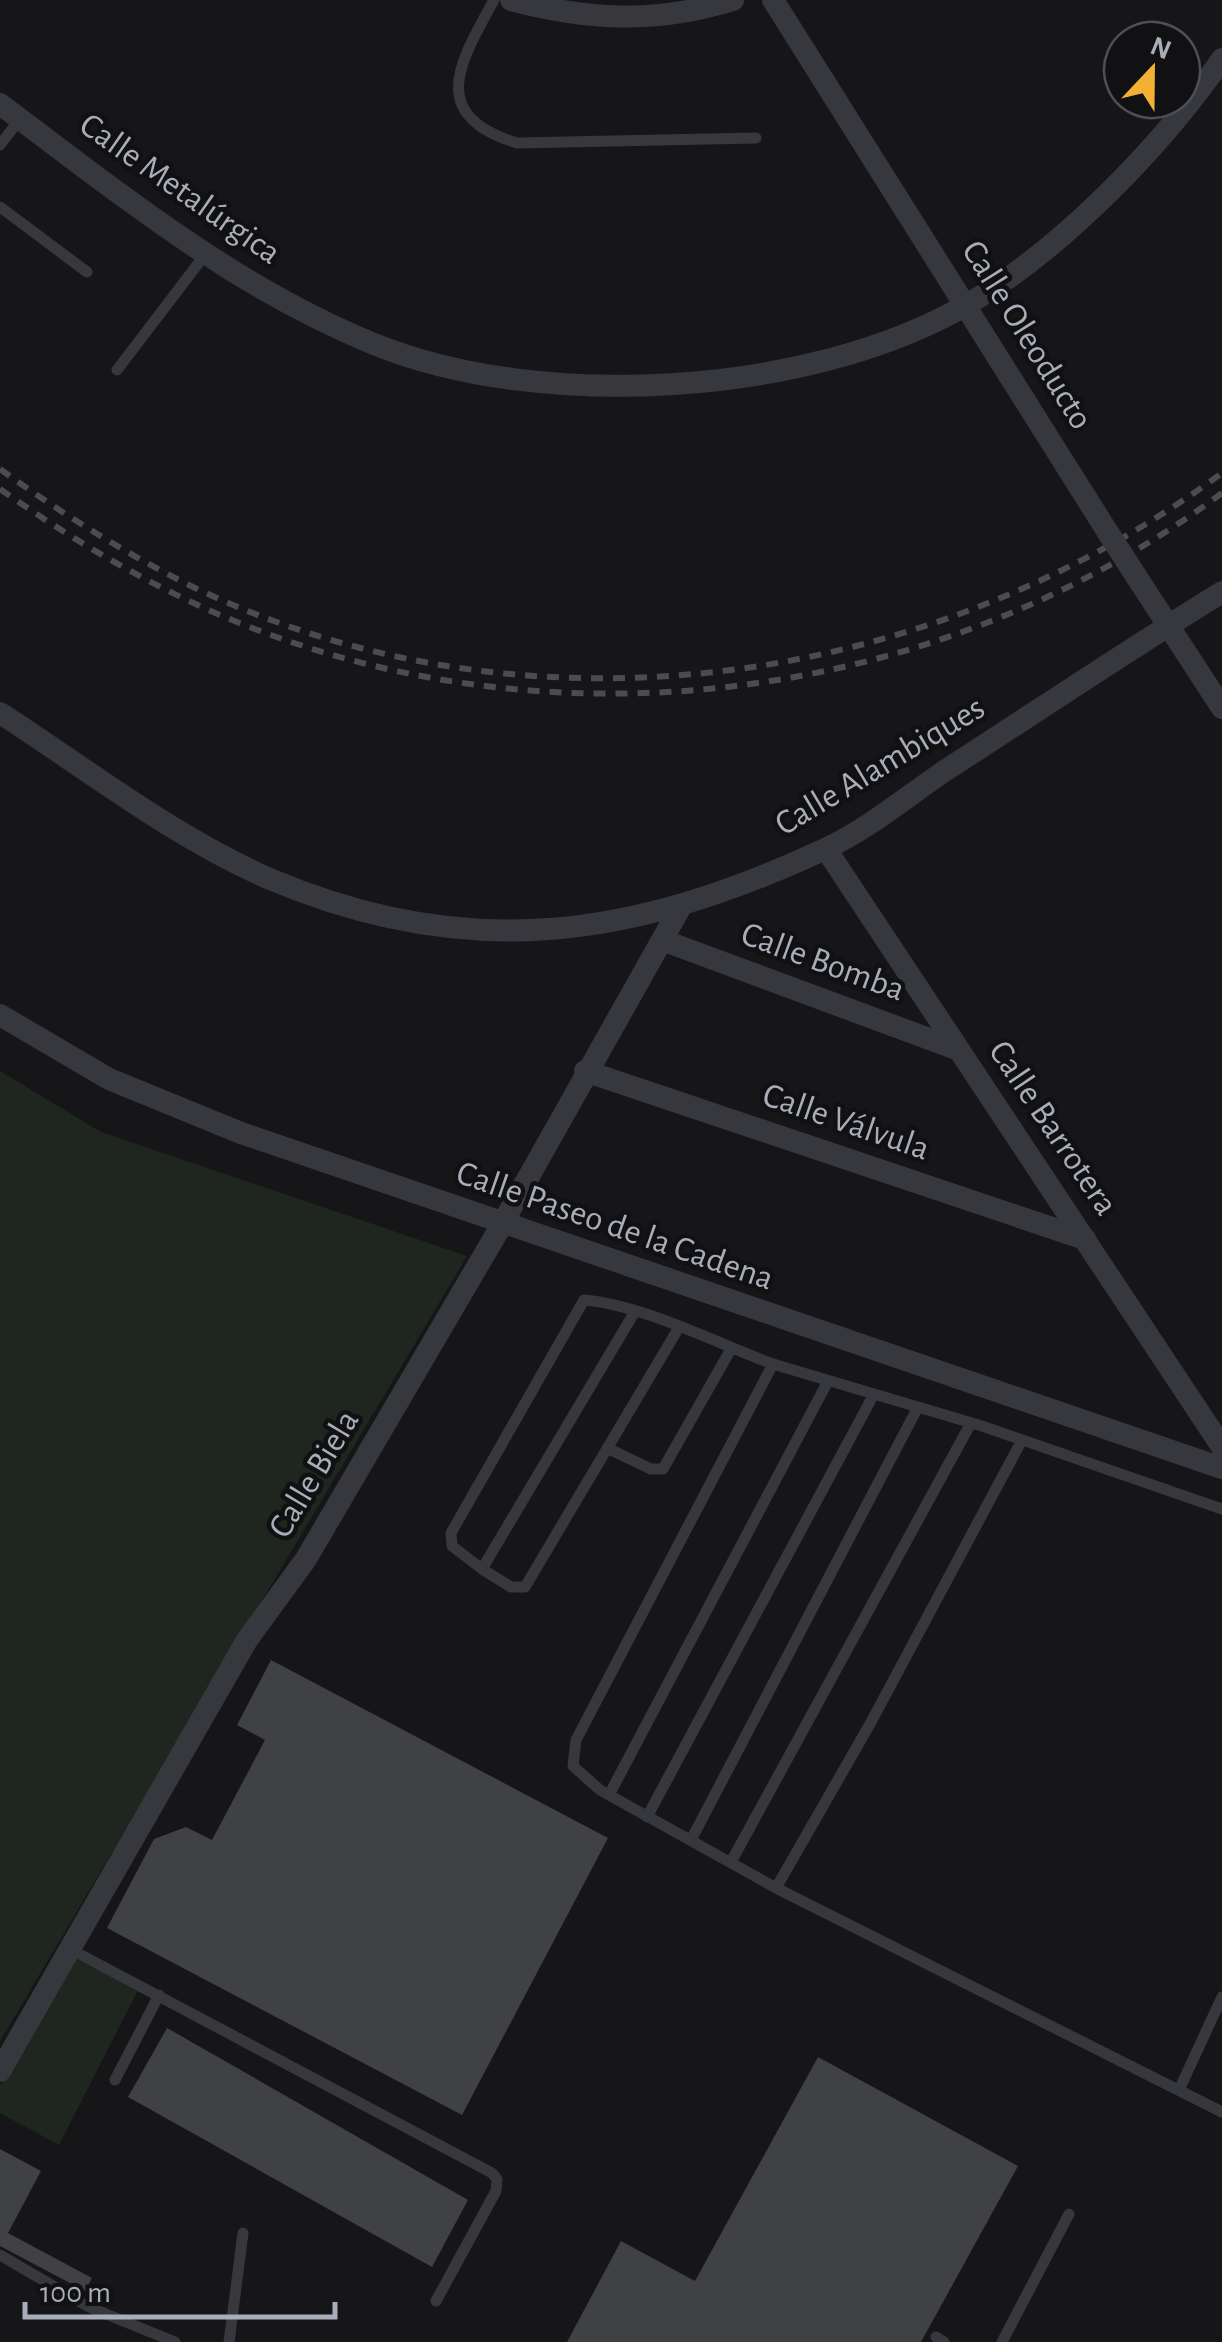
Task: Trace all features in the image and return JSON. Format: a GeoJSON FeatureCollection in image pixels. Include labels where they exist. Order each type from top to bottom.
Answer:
{"type":"FeatureCollection","features":[{"type":"Feature","properties":{"kind":"street"},"geometry":{"type":"LineString","coordinates":[[510,0],[572,16],[634,20],[692,12],[732,0]]}},
{"type":"Feature","properties":{"kind":"street","name":"Calle Oleoducto"},"geometry":{"type":"LineString","coordinates":[[773,0],[1222,708]]}},
{"type":"Feature","properties":{"kind":"street","name":"Calle Metalúrgica"},"geometry":{"type":"LineString","coordinates":[[0,104],[204,256],[288,304],[376,345],[458,370],[548,385],[640,387],[728,380],[897,337],[968,304],[1102,199],[1197,95],[1222,59]]}},
{"type":"Feature","properties":{"kind":"street","name":"Calle Alambiques"},"geometry":{"type":"LineString","coordinates":[[0,714],[226,857],[319,898],[454,928],[530,932],[680,908],[826,849],[1222,592]]}},
{"type":"Feature","properties":{"kind":"street","name":"Calle Barrotera"},"geometry":{"type":"LineString","coordinates":[[826,849],[1222,1446]]}},
{"type":"Feature","properties":{"kind":"street","name":"Calle Biela"},"geometry":{"type":"LineString","coordinates":[[0,2070],[248,1640],[306,1559],[501,1226],[680,908]]}},
{"type":"Feature","properties":{"kind":"street","name":"Calle Bomba"},"geometry":{"type":"LineString","coordinates":[[662,940],[960,1050]]}},
{"type":"Feature","properties":{"kind":"street","name":"Calle Paseo de la Cadena"},"geometry":{"type":"LineString","coordinates":[[0,1015],[144,1096],[501,1226],[1222,1468]]}},
{"type":"Feature","properties":{"kind":"street","name":"Calle Válvula"},"geometry":{"type":"LineString","coordinates":[[585,1071],[1084,1239]]}},
{"type":"Feature","properties":{"kind":"lane"},"geometry":{"type":"LineString","coordinates":[[494,0],[458,72],[467,116],[486,134],[517,143],[756,138]]}},
{"type":"Feature","properties":{"kind":"lane"},"geometry":{"type":"LineString","coordinates":[[0,144],[20,119]]}},
{"type":"Feature","properties":{"kind":"lane"},"geometry":{"type":"LineString","coordinates":[[0,207],[87,272]]}},
{"type":"Feature","properties":{"kind":"lane"},"geometry":{"type":"LineString","coordinates":[[117,370],[204,256]]}},
{"type":"Feature","properties":{"kind":"lane"},"geometry":{"type":"LineString","coordinates":[[678,1329],[525,1586],[511,1587],[452,1546],[451,1533],[584,1300],[634,1313],[678,1329],[731,1349],[773,1364],[971,1423],[1222,1509]]}},
{"type":"Feature","properties":{"kind":"lane"},"geometry":{"type":"LineString","coordinates":[[482,1569],[634,1313]]}},
{"type":"Feature","properties":{"kind":"lane"},"geometry":{"type":"LineString","coordinates":[[607,1448],[651,1470],[662,1469],[731,1349]]}},
{"type":"Feature","properties":{"kind":"lane"},"geometry":{"type":"LineString","coordinates":[[773,1364],[576,1740],[573,1766],[609,1795],[776,1888],[1222,2112]]}},
{"type":"Feature","properties":{"kind":"lane"},"geometry":{"type":"LineString","coordinates":[[609,1795],[828,1380]]}},
{"type":"Feature","properties":{"kind":"lane"},"geometry":{"type":"LineString","coordinates":[[648,1816],[874,1394]]}},
{"type":"Feature","properties":{"kind":"lane"},"geometry":{"type":"LineString","coordinates":[[691,1840],[918,1407]]}},
{"type":"Feature","properties":{"kind":"lane"},"geometry":{"type":"LineString","coordinates":[[731,1862],[971,1423]]}},
{"type":"Feature","properties":{"kind":"lane"},"geometry":{"type":"LineString","coordinates":[[776,1888],[870,1724],[1022,1440]]}},
{"type":"Feature","properties":{"kind":"lane"},"geometry":{"type":"LineString","coordinates":[[68,1948],[492,2173],[497,2179],[496,2191],[436,2301]]}},
{"type":"Feature","properties":{"kind":"lane"},"geometry":{"type":"LineString","coordinates":[[115,2080],[158,1995]]}},
{"type":"Feature","properties":{"kind":"lane"},"geometry":{"type":"LineString","coordinates":[[1180,2090],[1222,1997]]}},
{"type":"Feature","properties":{"kind":"lane"},"geometry":{"type":"LineString","coordinates":[[1002,2342],[1069,2214]]}},
{"type":"Feature","properties":{"kind":"lane"},"geometry":{"type":"LineString","coordinates":[[229,2342],[243,2234]]}},
{"type":"Feature","properties":{"kind":"lane"},"geometry":{"type":"LineString","coordinates":[[0,2256],[89,2307],[175,2342]]}},
{"type":"Feature","properties":{"kind":"shaded area"},"geometry":{"type":"Polygon","coordinates":[[[0,1071],[101,1132],[467,1256],[0,2041],[0,1071]]]}},
{"type":"Feature","properties":{"kind":"shaded area"},"geometry":{"type":"Polygon","coordinates":[[[70,1956],[138,1990],[59,2145],[0,2113],[0,2086],[70,1956]]]}},
{"type":"Feature","properties":{"kind":"building"},"geometry":{"type":"Polygon","coordinates":[[[271,1660],[608,1838],[462,2115],[107,1928],[154,1839],[186,1827],[212,1840],[265,1740],[237,1725],[271,1660]]]}},
{"type":"Feature","properties":{"kind":"building"},"geometry":{"type":"Polygon","coordinates":[[[167,2028],[468,2200],[432,2267],[128,2097],[167,2028]]]}},
{"type":"Feature","properties":{"kind":"building"},"geometry":{"type":"Polygon","coordinates":[[[818,2057],[1018,2166],[921,2342],[567,2342],[621,2241],[695,2281],[818,2057]]]}},
{"type":"Feature","properties":{"kind":"building"},"geometry":{"type":"Polygon","coordinates":[[[0,2149],[41,2171],[8,2233],[92,2278],[85,2291],[0,2246],[0,2149]]]}},
{"type":"Feature","properties":{"kind":"railway"},"geometry":{"type":"LineString","coordinates":[[0,469],[94,532],[168,574],[321,637],[453,667],[588,678],[723,671],[856,646],[985,604],[1107,546],[1222,473]]}},
{"type":"Feature","properties":{"kind":"railway"},"geometry":{"type":"LineString","coordinates":[[0,489],[115,562],[237,622],[361,663],[488,686],[617,694],[746,685],[873,660],[996,619],[1113,564],[1222,493]]}}]}
